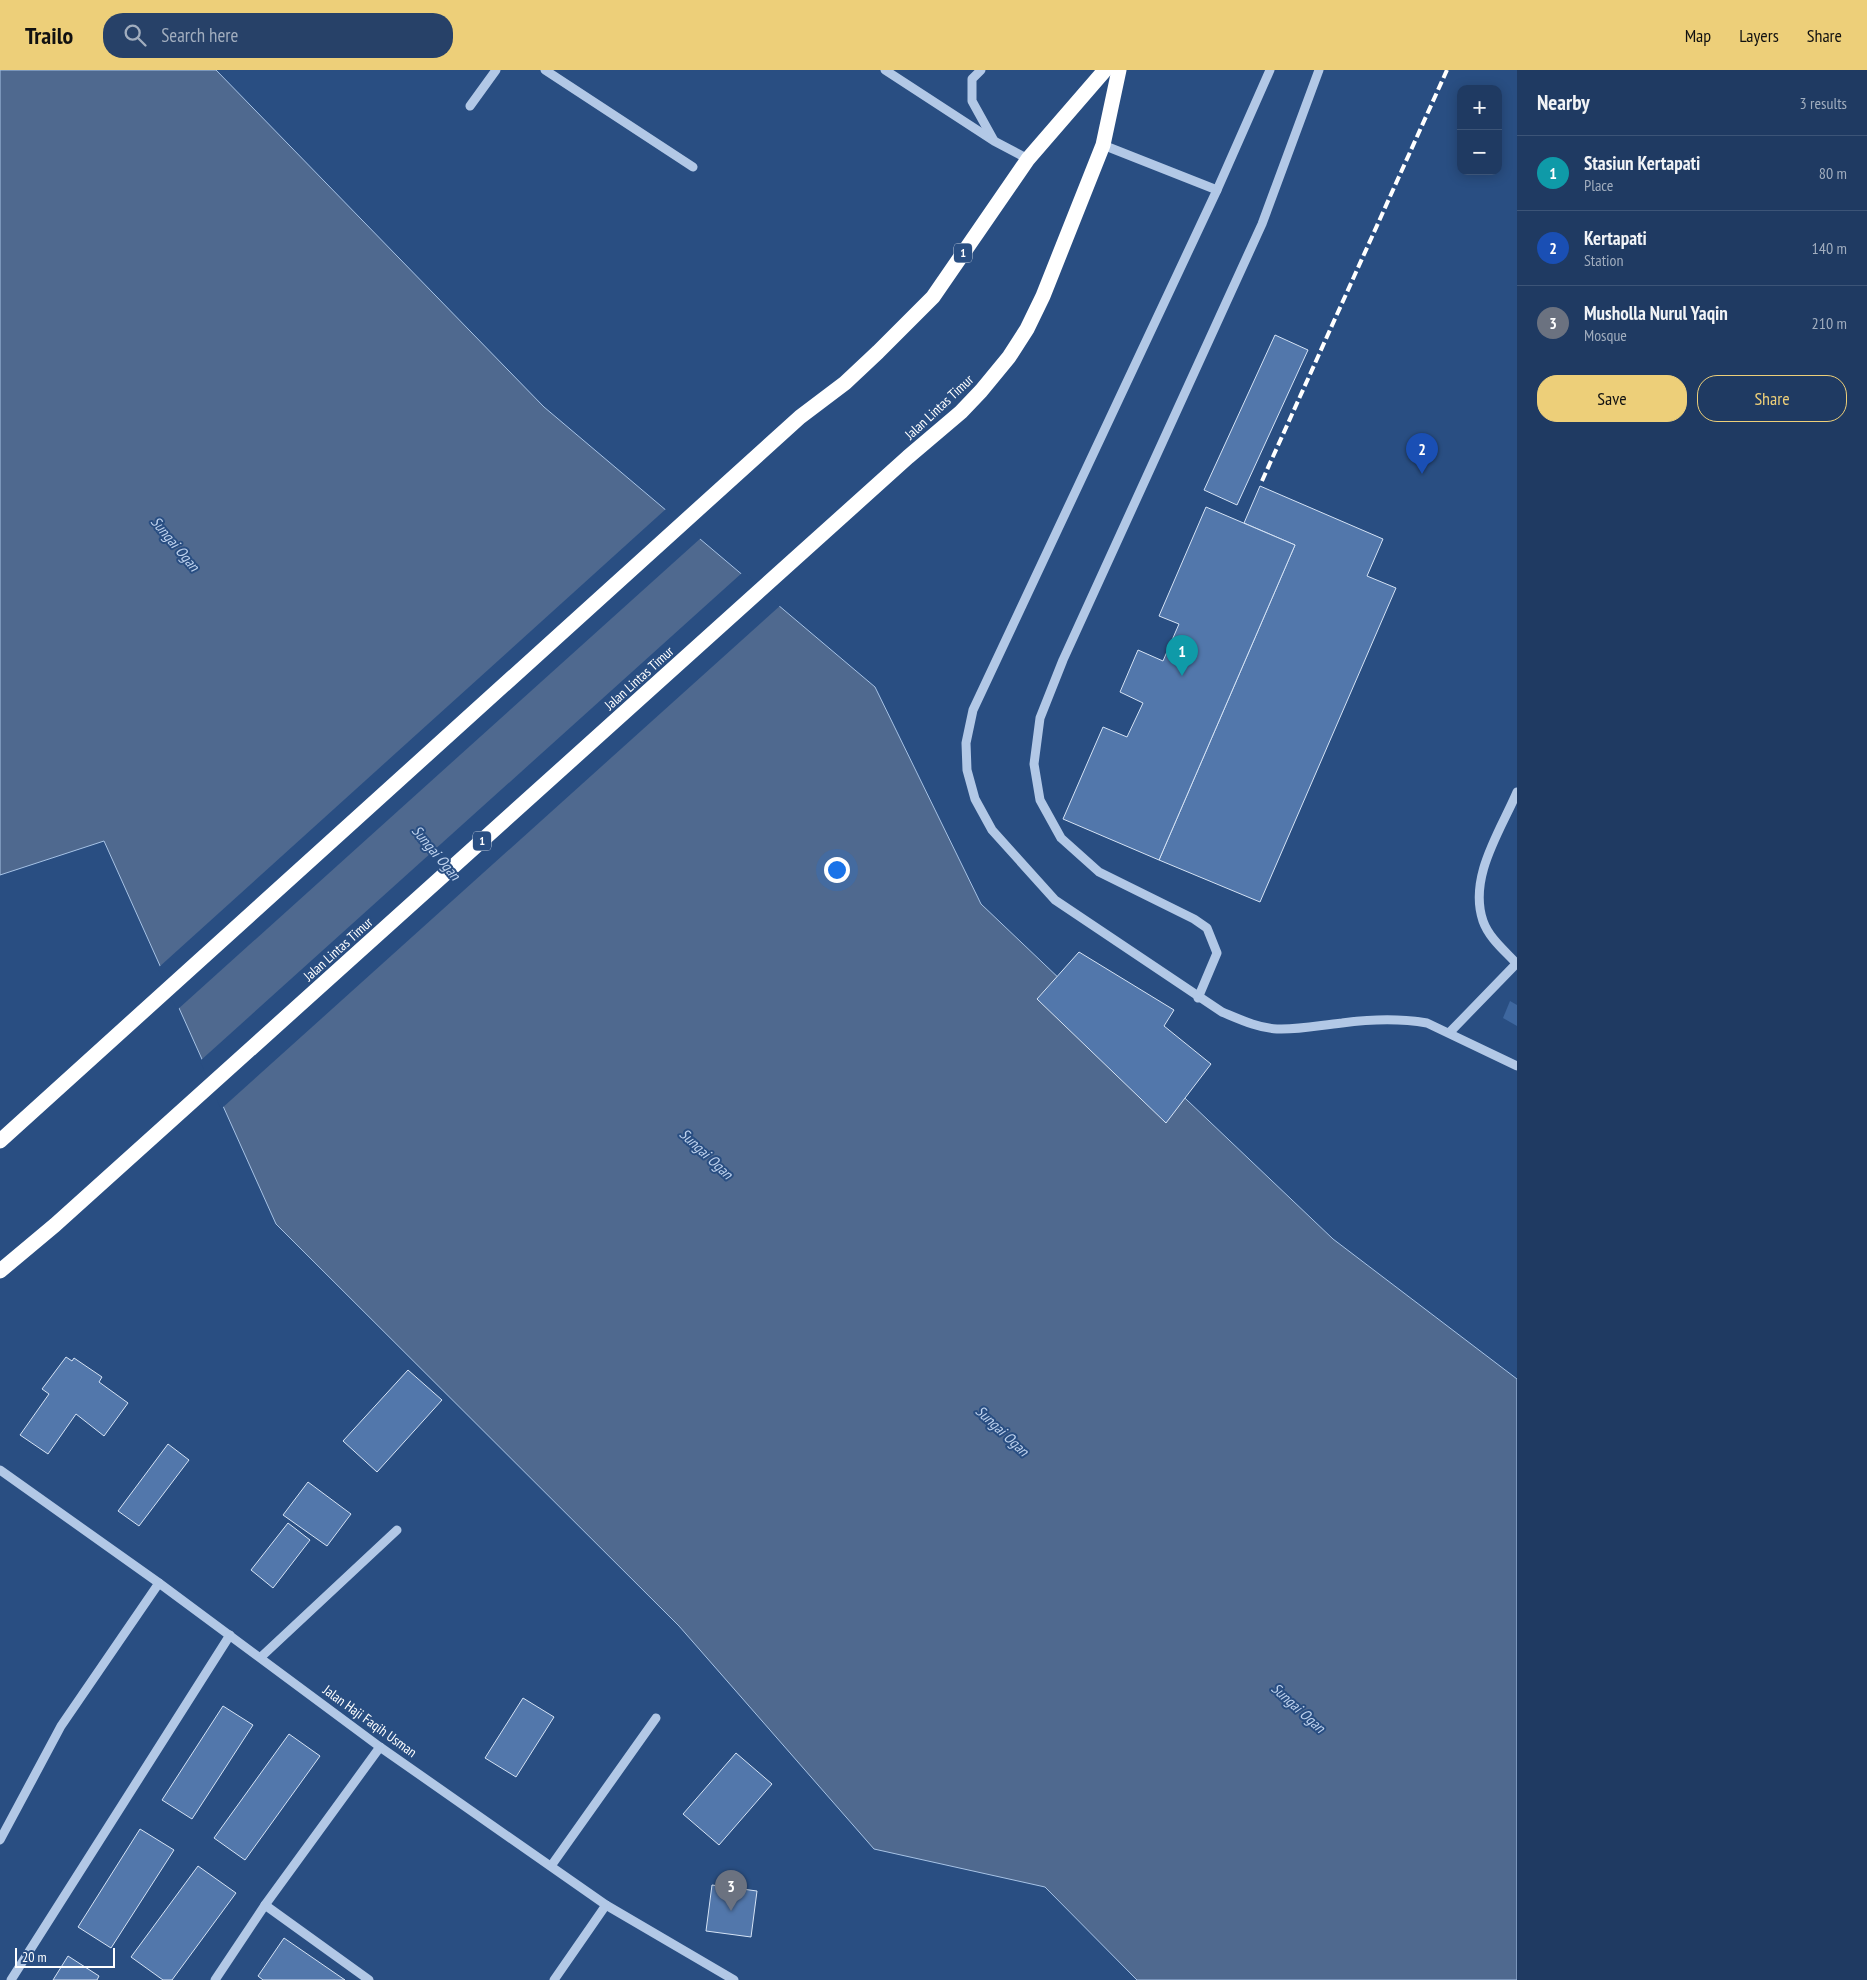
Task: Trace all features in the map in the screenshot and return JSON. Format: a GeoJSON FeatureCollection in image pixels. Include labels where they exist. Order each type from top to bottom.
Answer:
{"type":"FeatureCollection","features":[{"type":"Feature","properties":{"kind":"highway","name":"1"},"geometry":{"type":"LineString","coordinates":[[0,1141],[800,418],[845,383],[933,297],[1028,159],[1105,70]]}},
{"type":"Feature","properties":{"kind":"highway","name":"Jalan Lintas Timur"},"geometry":{"type":"LineString","coordinates":[[0,1271],[55,1225],[908,457],[961,412],[1009,357],[1026,329],[1042,296],[1103,145],[1120,70]]}},
{"type":"Feature","properties":{"kind":"street"},"geometry":{"type":"LineString","coordinates":[[470,106],[496,70]]}},
{"type":"Feature","properties":{"kind":"street"},"geometry":{"type":"LineString","coordinates":[[546,70],[693,167]]}},
{"type":"Feature","properties":{"kind":"street"},"geometry":{"type":"LineString","coordinates":[[886,70],[994,141],[1028,159]]}},
{"type":"Feature","properties":{"kind":"street"},"geometry":{"type":"LineString","coordinates":[[981,70],[972,79],[972,101],[994,141]]}},
{"type":"Feature","properties":{"kind":"street"},"geometry":{"type":"LineString","coordinates":[[1270,70],[1217,190],[973,710],[966,743],[967,770],[976,799],[992,830],[1055,900],[1198,998],[1229,1015],[1250,1024],[1275,1029],[1305,1028],[1343,1022],[1383,1019],[1412,1020],[1427,1023],[1450,1032],[1517,1066]]}},
{"type":"Feature","properties":{"kind":"street"},"geometry":{"type":"LineString","coordinates":[[1198,998],[1217,953],[1207,928],[1194,919],[1099,872],[1061,838],[1040,800],[1034,764],[1040,718],[1063,660],[1112,548],[1262,224],[1318,70]]}},
{"type":"Feature","properties":{"kind":"street"},"geometry":{"type":"LineString","coordinates":[[1103,145],[1217,190]]}},
{"type":"Feature","properties":{"kind":"street"},"geometry":{"type":"LineString","coordinates":[[1450,1032],[1517,963],[1493,938],[1483,920],[1480,891],[1485,864],[1517,792]]}},
{"type":"Feature","properties":{"kind":"street","name":"Jalan Haji Faqih Usman"},"geometry":{"type":"LineString","coordinates":[[0,1470],[261,1657],[380,1747],[606,1906],[734,1980]]}},
{"type":"Feature","properties":{"kind":"street"},"geometry":{"type":"LineString","coordinates":[[261,1657],[397,1530]]}},
{"type":"Feature","properties":{"kind":"street"},"geometry":{"type":"LineString","coordinates":[[0,1840],[61,1726],[159,1583]]}},
{"type":"Feature","properties":{"kind":"street"},"geometry":{"type":"LineString","coordinates":[[11,1980],[230,1635]]}},
{"type":"Feature","properties":{"kind":"street"},"geometry":{"type":"LineString","coordinates":[[551,1866],[656,1718]]}},
{"type":"Feature","properties":{"kind":"street"},"geometry":{"type":"LineString","coordinates":[[215,1980],[265,1905],[380,1747]]}},
{"type":"Feature","properties":{"kind":"street"},"geometry":{"type":"LineString","coordinates":[[265,1905],[369,1980]]}},
{"type":"Feature","properties":{"kind":"street"},"geometry":{"type":"LineString","coordinates":[[554,1980],[606,1906]]}},
{"type":"Feature","properties":{"kind":"shaded area"},"geometry":{"type":"Polygon","coordinates":[[[1510,1001],[1517,1005],[1517,1026],[1503,1018],[1510,1001]]]}},
{"type":"Feature","properties":{"kind":"water","name":"Sungai Ogan"},"geometry":{"type":"Polygon","coordinates":[[[0,70],[216,70],[544,407],[875,687],[981,904],[1333,1239],[1517,1379],[1517,1980],[1137,1980],[1045,1887],[874,1849],[679,1626],[276,1224],[104,841],[0,875],[0,70]]]}},
{"type":"Feature","properties":{"kind":"pier"},"geometry":{"type":"Polygon","coordinates":[[[667,508],[702,537],[177,1010],[158,968],[667,508]]]}},
{"type":"Feature","properties":{"kind":"pier"},"geometry":{"type":"Polygon","coordinates":[[[743,572],[782,604],[221,1109],[200,1061],[743,572]]]}},
{"type":"Feature","properties":{"kind":"building"},"geometry":{"type":"Polygon","coordinates":[[[1275,335],[1308,350],[1237,505],[1204,490],[1275,335]]]}},
{"type":"Feature","properties":{"kind":"building"},"geometry":{"type":"Polygon","coordinates":[[[1260,486],[1383,539],[1367,576],[1396,588],[1260,902],[1159,860],[1295,545],[1244,523],[1260,486]]]}},
{"type":"Feature","properties":{"kind":"building"},"geometry":{"type":"Polygon","coordinates":[[[1206,507],[1295,545],[1159,860],[1063,819],[1103,727],[1127,737],[1143,703],[1120,692],[1138,650],[1163,661],[1179,624],[1159,616],[1206,507]]]}},
{"type":"Feature","properties":{"kind":"building"},"geometry":{"type":"Polygon","coordinates":[[[1079,952],[1174,1010],[1164,1026],[1211,1064],[1166,1123],[1037,999],[1079,952]]]}},
{"type":"Feature","properties":{"kind":"building"},"geometry":{"type":"Polygon","coordinates":[[[66,1357],[72,1361],[74,1358],[102,1377],[99,1382],[128,1403],[104,1436],[76,1414],[48,1454],[20,1435],[49,1394],[42,1389],[66,1357]]]}},
{"type":"Feature","properties":{"kind":"building"},"geometry":{"type":"Polygon","coordinates":[[[408,1370],[442,1400],[377,1472],[343,1441],[408,1370]]]}},
{"type":"Feature","properties":{"kind":"building"},"geometry":{"type":"Polygon","coordinates":[[[168,1444],[189,1460],[139,1526],[118,1511],[168,1444]]]}},
{"type":"Feature","properties":{"kind":"building"},"geometry":{"type":"Polygon","coordinates":[[[308,1482],[351,1514],[327,1546],[283,1515],[308,1482]]]}},
{"type":"Feature","properties":{"kind":"building"},"geometry":{"type":"Polygon","coordinates":[[[288,1523],[310,1540],[273,1588],[251,1570],[288,1523]]]}},
{"type":"Feature","properties":{"kind":"building"},"geometry":{"type":"Polygon","coordinates":[[[523,1698],[554,1717],[516,1777],[485,1758],[523,1698]]]}},
{"type":"Feature","properties":{"kind":"building"},"geometry":{"type":"Polygon","coordinates":[[[223,1706],[253,1725],[192,1819],[162,1800],[223,1706]]]}},
{"type":"Feature","properties":{"kind":"building"},"geometry":{"type":"Polygon","coordinates":[[[289,1734],[320,1756],[245,1860],[214,1838],[289,1734]]]}},
{"type":"Feature","properties":{"kind":"building"},"geometry":{"type":"Polygon","coordinates":[[[736,1753],[772,1784],[719,1845],[683,1814],[736,1753]]]}},
{"type":"Feature","properties":{"kind":"building"},"geometry":{"type":"Polygon","coordinates":[[[140,1829],[174,1850],[111,1948],[78,1927],[140,1829]]]}},
{"type":"Feature","properties":{"kind":"building"},"geometry":{"type":"Polygon","coordinates":[[[198,1866],[236,1893],[172,1980],[163,1980],[131,1957],[198,1866]]]}},
{"type":"Feature","properties":{"kind":"building"},"geometry":{"type":"Polygon","coordinates":[[[712,1885],[757,1891],[751,1937],[706,1931],[712,1885]]]}},
{"type":"Feature","properties":{"kind":"building"},"geometry":{"type":"Polygon","coordinates":[[[284,1938],[345,1980],[263,1980],[258,1976],[284,1938]]]}},
{"type":"Feature","properties":{"kind":"building"},"geometry":{"type":"Polygon","coordinates":[[[68,1956],[99,1976],[97,1980],[53,1980],[68,1956]]]}},
{"type":"Feature","properties":{"kind":"railway"},"geometry":{"type":"LineString","coordinates":[[1262,481],[1447,70]]}},
{"type":"Feature","properties":{"kind":"place","name":"Kertapati"},"geometry":{"type":"Point","coordinates":[1422,474]}},
{"type":"Feature","properties":{"kind":"place","name":"Stasiun Kertapati"},"geometry":{"type":"Point","coordinates":[1182,676]}},
{"type":"Feature","properties":{"kind":"place","name":"Musholla Nurul Yaqin"},"geometry":{"type":"Point","coordinates":[731,1911]}}]}
